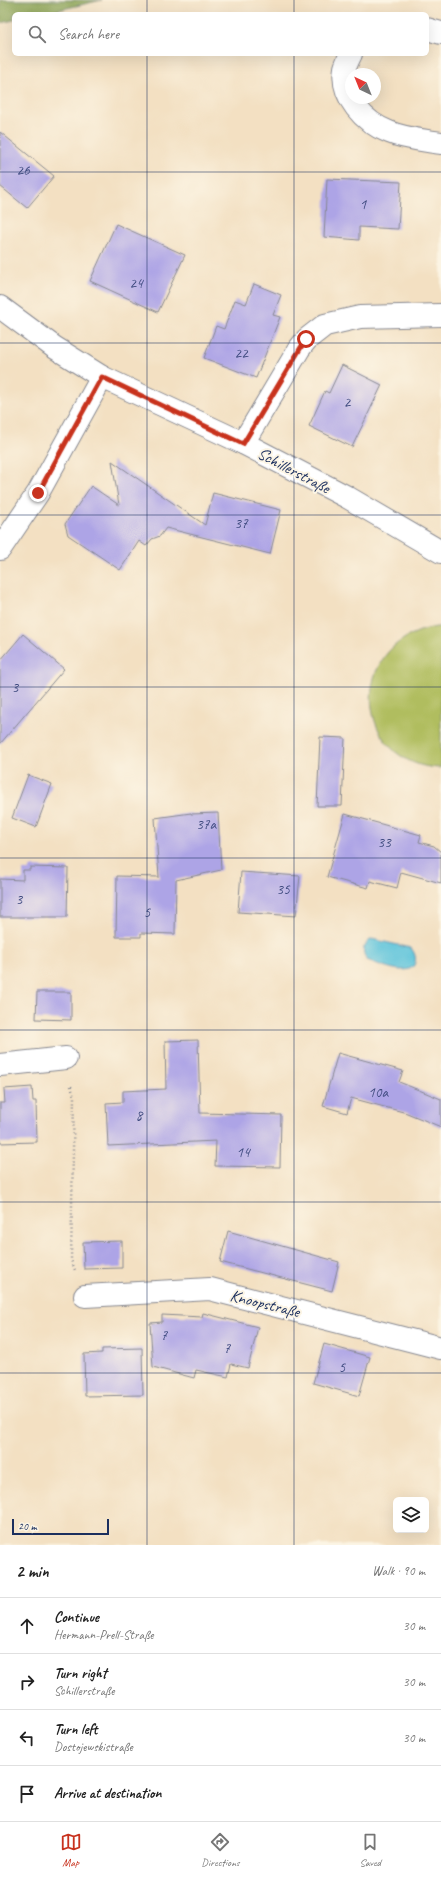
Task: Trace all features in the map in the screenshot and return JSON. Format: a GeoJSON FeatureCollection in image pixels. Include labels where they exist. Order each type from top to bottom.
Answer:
{"type":"FeatureCollection","features":[{"type":"Feature","properties":{"kind":"street"},"geometry":{"type":"LineString","coordinates":[[429,30],[441,33]]}},
{"type":"Feature","properties":{"kind":"street"},"geometry":{"type":"LineString","coordinates":[[350,56],[345,68],[345,78],[349,97],[359,112],[372,123],[390,133],[441,143]]}},
{"type":"Feature","properties":{"kind":"street","name":"Schillerstraße"},"geometry":{"type":"LineString","coordinates":[[0,307],[54,348],[102,377],[243,444],[347,497],[441,552]]}},
{"type":"Feature","properties":{"kind":"street"},"geometry":{"type":"LineString","coordinates":[[243,444],[299,349],[306,339],[325,325],[360,317],[441,315]]}},
{"type":"Feature","properties":{"kind":"street"},"geometry":{"type":"LineString","coordinates":[[0,549],[38,493],[102,377]]}},
{"type":"Feature","properties":{"kind":"street"},"geometry":{"type":"LineString","coordinates":[[0,1065],[66,1058]]}},
{"type":"Feature","properties":{"kind":"street","name":"Knoopstraße"},"geometry":{"type":"LineString","coordinates":[[85,1296],[210,1289],[441,1348]]}},
{"type":"Feature","properties":{"kind":"path"},"geometry":{"type":"LineString","coordinates":[[66,1058],[74,1097],[71,1260],[85,1296]]}},
{"type":"Feature","properties":{"kind":"green space"},"geometry":{"type":"Polygon","coordinates":[[[0,0],[102,0],[50,12],[12,12],[12,20],[0,23],[0,0]]]}},
{"type":"Feature","properties":{"kind":"green space"},"geometry":{"type":"Polygon","coordinates":[[[436,627],[441,627],[441,768],[413,762],[391,748],[377,727],[371,703],[374,678],[385,656],[406,638],[436,627]]]}},
{"type":"Feature","properties":{"kind":"water"},"geometry":{"type":"Polygon","coordinates":[[[372,939],[411,948],[415,956],[414,965],[405,970],[399,970],[385,967],[367,960],[364,954],[364,948],[365,945],[372,939]]]}},
{"type":"Feature","properties":{"kind":"building"},"geometry":{"type":"Polygon","coordinates":[[[0,132],[54,176],[27,208],[0,186],[0,132]]]}},
{"type":"Feature","properties":{"kind":"building"},"geometry":{"type":"Polygon","coordinates":[[[327,179],[401,182],[398,229],[359,227],[359,240],[324,237],[327,179]]]}},
{"type":"Feature","properties":{"kind":"building"},"geometry":{"type":"Polygon","coordinates":[[[116,224],[185,255],[158,312],[90,281],[116,224]]]}},
{"type":"Feature","properties":{"kind":"building"},"geometry":{"type":"Polygon","coordinates":[[[254,284],[281,295],[273,315],[280,317],[256,378],[204,358],[216,326],[224,329],[235,300],[246,304],[254,284]]]}},
{"type":"Feature","properties":{"kind":"building"},"geometry":{"type":"Polygon","coordinates":[[[342,365],[382,385],[352,447],[309,426],[325,391],[329,393],[342,365]]]}},
{"type":"Feature","properties":{"kind":"building"},"geometry":{"type":"Polygon","coordinates":[[[112,461],[205,525],[213,493],[281,510],[270,554],[166,528],[160,536],[152,539],[146,546],[139,541],[120,570],[68,535],[65,524],[91,486],[119,505],[112,461]]]}},
{"type":"Feature","properties":{"kind":"building"},"geometry":{"type":"Polygon","coordinates":[[[23,634],[64,669],[0,744],[0,661],[23,634]]]}},
{"type":"Feature","properties":{"kind":"building"},"geometry":{"type":"Polygon","coordinates":[[[320,737],[345,738],[342,806],[317,806],[320,737]]]}},
{"type":"Feature","properties":{"kind":"building"},"geometry":{"type":"Polygon","coordinates":[[[28,775],[52,784],[36,827],[12,818],[28,775]]]}},
{"type":"Feature","properties":{"kind":"building"},"geometry":{"type":"Polygon","coordinates":[[[191,813],[218,813],[221,870],[176,880],[175,934],[141,933],[141,937],[116,937],[117,876],[159,877],[155,818],[191,813]]]}},
{"type":"Feature","properties":{"kind":"building"},"geometry":{"type":"Polygon","coordinates":[[[345,814],[421,835],[419,842],[434,846],[441,852],[441,883],[401,872],[397,888],[370,881],[368,888],[327,877],[345,814]]]}},
{"type":"Feature","properties":{"kind":"building"},"geometry":{"type":"Polygon","coordinates":[[[30,867],[68,868],[67,917],[0,917],[0,879],[23,880],[23,870],[30,870],[30,867]]]}},
{"type":"Feature","properties":{"kind":"building"},"geometry":{"type":"Polygon","coordinates":[[[241,872],[300,876],[296,916],[238,912],[241,872]]]}},
{"type":"Feature","properties":{"kind":"building"},"geometry":{"type":"Polygon","coordinates":[[[37,992],[71,992],[71,1020],[36,1019],[37,992]]]}},
{"type":"Feature","properties":{"kind":"building"},"geometry":{"type":"Polygon","coordinates":[[[198,1040],[200,1113],[281,1115],[280,1167],[215,1166],[216,1141],[108,1146],[106,1103],[123,1102],[123,1091],[166,1089],[165,1041],[198,1040]]]}},
{"type":"Feature","properties":{"kind":"building"},"geometry":{"type":"Polygon","coordinates":[[[338,1053],[403,1071],[399,1082],[441,1099],[441,1127],[407,1113],[351,1098],[347,1113],[323,1106],[338,1053]]]}},
{"type":"Feature","properties":{"kind":"building"},"geometry":{"type":"Polygon","coordinates":[[[32,1087],[33,1101],[36,1101],[37,1142],[0,1143],[0,1103],[5,1103],[4,1089],[32,1087]]]}},
{"type":"Feature","properties":{"kind":"building"},"geometry":{"type":"Polygon","coordinates":[[[228,1231],[339,1262],[332,1291],[220,1262],[228,1231]]]}},
{"type":"Feature","properties":{"kind":"building"},"geometry":{"type":"Polygon","coordinates":[[[122,1241],[122,1268],[84,1269],[83,1242],[122,1241]]]}},
{"type":"Feature","properties":{"kind":"building"},"geometry":{"type":"Polygon","coordinates":[[[203,1313],[258,1327],[248,1368],[231,1364],[228,1377],[196,1370],[194,1378],[153,1367],[150,1323],[162,1322],[162,1315],[202,1317],[203,1313]]]}},
{"type":"Feature","properties":{"kind":"building"},"geometry":{"type":"Polygon","coordinates":[[[324,1344],[370,1357],[359,1396],[313,1383],[324,1344]]]}},
{"type":"Feature","properties":{"kind":"building"},"geometry":{"type":"Polygon","coordinates":[[[142,1348],[143,1395],[85,1396],[84,1354],[102,1353],[102,1349],[142,1348]]]}},
{"type":"Feature","properties":{"kind":"route"},"geometry":{"type":"LineString","coordinates":[[38,493],[102,377],[243,444],[306,339]]}}]}
